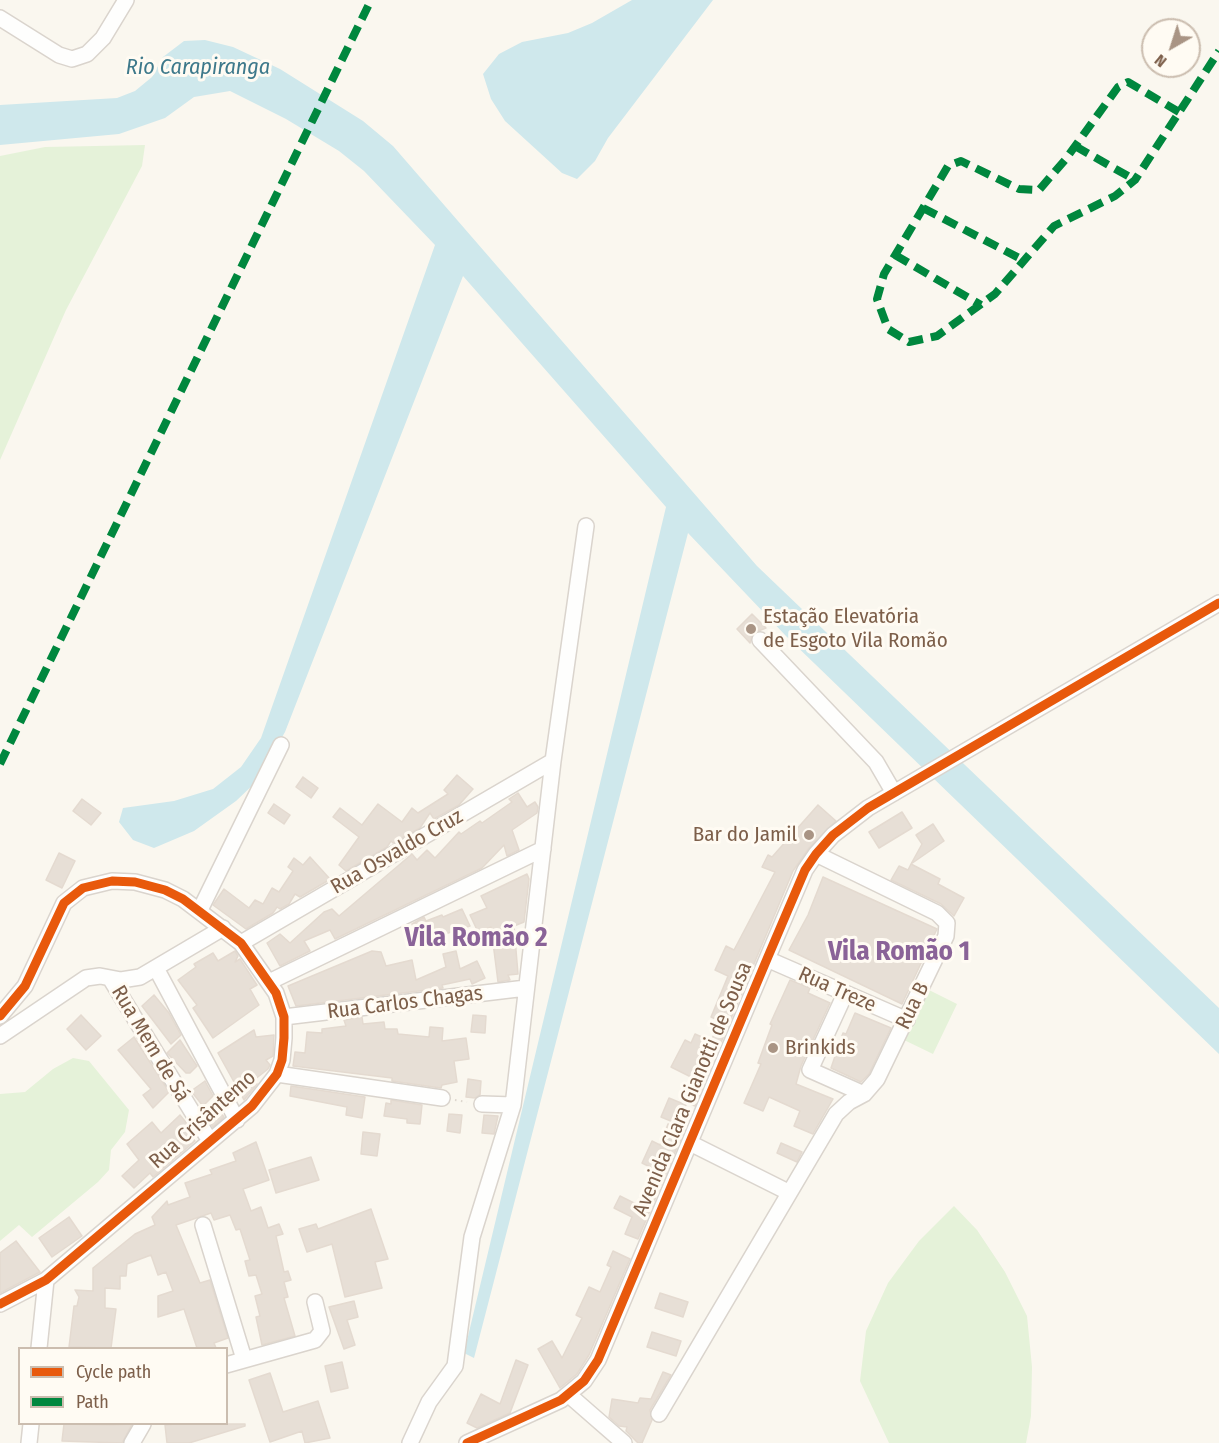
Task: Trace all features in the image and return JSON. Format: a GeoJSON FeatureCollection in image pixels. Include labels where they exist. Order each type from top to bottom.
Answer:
{"type":"FeatureCollection","features":[{"type":"Feature","properties":{"kind":"street"},"geometry":{"type":"LineString","coordinates":[[0,18],[59,56],[72,59],[87,54],[103,38],[126,0]]}},
{"type":"Feature","properties":{"kind":"street"},"geometry":{"type":"LineString","coordinates":[[410,1443],[429,1402],[455,1366],[472,1237],[513,1105],[553,760],[586,526]]}},
{"type":"Feature","properties":{"kind":"street","name":"Avenida Clara Gianotti de Sousa"},"geometry":{"type":"LineString","coordinates":[[467,1443],[569,1395],[584,1381],[604,1350],[805,870],[816,854],[853,818],[1219,603]]}},
{"type":"Feature","properties":{"kind":"street"},"geometry":{"type":"LineString","coordinates":[[760,640],[876,762],[894,793]]}},
{"type":"Feature","properties":{"kind":"street"},"geometry":{"type":"LineString","coordinates":[[200,910],[281,745]]}},
{"type":"Feature","properties":{"kind":"street","name":"Rua Osvaldo Cruz"},"geometry":{"type":"LineString","coordinates":[[241,943],[553,760]]}},
{"type":"Feature","properties":{"kind":"street"},"geometry":{"type":"LineString","coordinates":[[269,982],[543,849]]}},
{"type":"Feature","properties":{"kind":"street","name":"Rua B"},"geometry":{"type":"LineString","coordinates":[[816,854],[937,913],[947,923],[944,943],[907,1020],[868,1090]]}},
{"type":"Feature","properties":{"kind":"street","name":"Rua Crisântemo"},"geometry":{"type":"LineString","coordinates":[[0,1016],[25,986],[58,911],[72,895],[83,888],[112,880],[135,882],[165,890],[200,910],[223,928],[241,943],[269,982],[284,1017],[282,1060],[277,1074],[263,1094],[237,1120],[46,1280],[0,1304]]}},
{"type":"Feature","properties":{"kind":"street"},"geometry":{"type":"LineString","coordinates":[[0,1036],[79,981],[92,976],[130,980],[156,968],[223,928]]}},
{"type":"Feature","properties":{"kind":"street","name":"Rua Treze"},"geometry":{"type":"LineString","coordinates":[[767,959],[907,1020]]}},
{"type":"Feature","properties":{"kind":"street"},"geometry":{"type":"LineString","coordinates":[[156,968],[237,1120]]}},
{"type":"Feature","properties":{"kind":"street","name":"Rua Mem de Sá"},"geometry":{"type":"LineString","coordinates":[[110,978],[210,1141]]}},
{"type":"Feature","properties":{"kind":"street","name":"Rua Carlos Chagas"},"geometry":{"type":"LineString","coordinates":[[284,1017],[526,988]]}},
{"type":"Feature","properties":{"kind":"street"},"geometry":{"type":"LineString","coordinates":[[845,993],[810,1070],[868,1090]]}},
{"type":"Feature","properties":{"kind":"street"},"geometry":{"type":"LineString","coordinates":[[277,1074],[442,1098]]}},
{"type":"Feature","properties":{"kind":"street"},"geometry":{"type":"LineString","coordinates":[[659,1414],[836,1114],[868,1090]]}},
{"type":"Feature","properties":{"kind":"street"},"geometry":{"type":"LineString","coordinates":[[482,1104],[513,1105]]}},
{"type":"Feature","properties":{"kind":"street"},"geometry":{"type":"LineString","coordinates":[[690,1143],[788,1192]]}},
{"type":"Feature","properties":{"kind":"street"},"geometry":{"type":"LineString","coordinates":[[203,1225],[244,1359]]}},
{"type":"Feature","properties":{"kind":"street"},"geometry":{"type":"LineString","coordinates":[[39,1347],[46,1280]]}},
{"type":"Feature","properties":{"kind":"street"},"geometry":{"type":"LineString","coordinates":[[228,1364],[315,1341],[322,1331],[322,1325],[315,1302]]}},
{"type":"Feature","properties":{"kind":"street"},"geometry":{"type":"LineString","coordinates":[[569,1395],[624,1443]]}},
{"type":"Feature","properties":{"kind":"street"},"geometry":{"type":"LineString","coordinates":[[29,1443],[31,1425]]}},
{"type":"Feature","properties":{"kind":"street"},"geometry":{"type":"LineString","coordinates":[[132,1443],[142,1425]]}},
{"type":"Feature","properties":{"kind":"path"},"geometry":{"type":"LineString","coordinates":[[442,1098],[482,1104]]}},
{"type":"Feature","properties":{"kind":"green space"},"geometry":{"type":"Polygon","coordinates":[[[145,145],[142,166],[66,310],[0,460],[0,156],[45,147],[145,145]]]}},
{"type":"Feature","properties":{"kind":"green space"},"geometry":{"type":"Polygon","coordinates":[[[927,989],[957,1004],[933,1054],[902,1039],[927,989]]]}},
{"type":"Feature","properties":{"kind":"green space"},"geometry":{"type":"Polygon","coordinates":[[[73,1058],[89,1061],[129,1110],[125,1132],[111,1150],[109,1170],[98,1182],[32,1237],[19,1225],[0,1241],[0,1094],[25,1092],[53,1069],[73,1058]]]}},
{"type":"Feature","properties":{"kind":"green space"},"geometry":{"type":"Polygon","coordinates":[[[954,1206],[977,1230],[1005,1272],[1027,1316],[1032,1367],[1031,1416],[1026,1443],[889,1443],[860,1381],[866,1331],[888,1283],[919,1241],[954,1206]]]}},
{"type":"Feature","properties":{"kind":"water"},"geometry":{"type":"Polygon","coordinates":[[[632,0],[713,0],[608,138],[595,161],[577,179],[562,173],[505,121],[491,99],[483,74],[499,54],[522,42],[568,33],[592,23],[632,0]]]}},
{"type":"Feature","properties":{"kind":"water","name":"Rio Carapiranga"},"geometry":{"type":"Polygon","coordinates":[[[205,40],[233,47],[280,69],[363,121],[393,146],[757,566],[1219,1008],[1219,1054],[786,636],[688,533],[474,1358],[464,1353],[666,507],[463,276],[285,732],[257,781],[236,801],[194,831],[154,848],[133,840],[119,822],[123,808],[174,801],[213,789],[241,767],[261,738],[435,245],[364,171],[339,151],[286,119],[230,91],[194,97],[165,118],[119,134],[0,145],[0,105],[117,98],[135,91],[152,77],[163,57],[184,41],[205,40]]]}},
{"type":"Feature","properties":{"kind":"building","name":"Estação Elevatória de Esgoto Vila Romão"},"geometry":{"type":"Polygon","coordinates":[[[752,614],[766,628],[753,633],[750,643],[737,629],[752,614]]]}},
{"type":"Feature","properties":{"kind":"building"},"geometry":{"type":"Polygon","coordinates":[[[457,775],[473,789],[459,805],[434,819],[430,813],[420,828],[393,843],[391,841],[387,847],[346,871],[339,865],[359,837],[333,817],[340,808],[362,825],[378,804],[402,822],[412,808],[418,813],[448,794],[444,790],[457,775]]]}},
{"type":"Feature","properties":{"kind":"building"},"geometry":{"type":"Polygon","coordinates":[[[303,777],[318,788],[311,798],[296,787],[303,777]]]}},
{"type":"Feature","properties":{"kind":"building"},"geometry":{"type":"Polygon","coordinates":[[[518,793],[527,807],[535,802],[538,807],[537,813],[512,830],[519,850],[507,856],[504,845],[482,868],[335,939],[330,930],[304,941],[310,951],[280,966],[267,943],[280,934],[290,943],[324,912],[332,909],[339,916],[412,854],[417,860],[427,850],[435,858],[459,832],[461,834],[480,821],[482,823],[512,802],[509,799],[518,793]]]}},
{"type":"Feature","properties":{"kind":"building"},"geometry":{"type":"Polygon","coordinates":[[[82,799],[101,813],[91,825],[73,811],[82,799]]]}},
{"type":"Feature","properties":{"kind":"building"},"geometry":{"type":"Polygon","coordinates":[[[274,804],[290,815],[284,824],[268,813],[274,804]]]}},
{"type":"Feature","properties":{"kind":"building"},"geometry":{"type":"Polygon","coordinates":[[[818,805],[836,821],[809,848],[793,871],[717,1052],[711,1049],[699,1072],[708,1075],[695,1106],[683,1101],[693,1078],[671,1067],[685,1040],[691,1043],[695,1034],[711,1041],[720,1021],[711,1017],[728,976],[715,970],[726,946],[734,950],[775,872],[762,867],[768,855],[772,857],[818,805]]]}},
{"type":"Feature","properties":{"kind":"building"},"geometry":{"type":"Polygon","coordinates":[[[902,812],[912,828],[879,848],[869,832],[902,812]]]}},
{"type":"Feature","properties":{"kind":"building"},"geometry":{"type":"Polygon","coordinates":[[[933,824],[944,841],[911,864],[922,844],[916,835],[933,824]]]}},
{"type":"Feature","properties":{"kind":"building"},"geometry":{"type":"Polygon","coordinates":[[[59,853],[75,861],[62,888],[46,880],[59,853]]]}},
{"type":"Feature","properties":{"kind":"building"},"geometry":{"type":"Polygon","coordinates":[[[310,857],[330,879],[300,897],[295,894],[289,904],[280,909],[277,907],[273,913],[246,929],[213,905],[224,889],[249,908],[255,900],[263,904],[272,888],[279,892],[293,871],[288,867],[294,858],[303,865],[310,857]]]}},
{"type":"Feature","properties":{"kind":"building"},"geometry":{"type":"Polygon","coordinates":[[[911,864],[940,879],[938,884],[964,898],[954,916],[941,904],[891,880],[899,866],[908,870],[911,864]]]}},
{"type":"Feature","properties":{"kind":"building"},"geometry":{"type":"Polygon","coordinates":[[[527,874],[529,879],[524,922],[514,926],[518,974],[508,975],[510,980],[498,982],[491,927],[478,932],[470,915],[487,908],[481,896],[527,874]]]}},
{"type":"Feature","properties":{"kind":"building"},"geometry":{"type":"Polygon","coordinates":[[[823,877],[937,929],[902,1004],[789,950],[808,915],[823,877]]]}},
{"type":"Feature","properties":{"kind":"building"},"geometry":{"type":"Polygon","coordinates":[[[462,909],[470,926],[420,942],[412,924],[424,917],[426,921],[462,909]]]}},
{"type":"Feature","properties":{"kind":"building"},"geometry":{"type":"Polygon","coordinates":[[[235,951],[238,956],[235,962],[240,959],[257,985],[250,989],[259,1005],[213,1038],[193,1008],[197,1005],[178,980],[196,967],[194,964],[213,953],[218,961],[235,951]]]}},
{"type":"Feature","properties":{"kind":"building"},"geometry":{"type":"Polygon","coordinates":[[[372,951],[381,952],[386,966],[412,960],[416,980],[446,967],[443,954],[456,951],[460,969],[477,961],[485,978],[472,984],[470,979],[442,985],[443,988],[296,1006],[288,986],[372,951]]]}},
{"type":"Feature","properties":{"kind":"building"},"geometry":{"type":"Polygon","coordinates":[[[790,980],[810,988],[808,993],[830,1003],[801,1066],[796,1084],[833,1099],[813,1134],[794,1126],[800,1111],[769,1097],[763,1111],[744,1103],[761,1064],[758,1063],[772,1025],[770,1024],[790,980]]]}},
{"type":"Feature","properties":{"kind":"building"},"geometry":{"type":"Polygon","coordinates":[[[154,995],[169,1013],[181,1035],[171,1044],[142,1006],[154,995]]]}},
{"type":"Feature","properties":{"kind":"building"},"geometry":{"type":"Polygon","coordinates":[[[855,1013],[891,1028],[869,1074],[861,1082],[831,1068],[843,1033],[846,1034],[855,1013]]]}},
{"type":"Feature","properties":{"kind":"building"},"geometry":{"type":"Polygon","coordinates":[[[81,1015],[101,1036],[86,1050],[67,1029],[81,1015]]]}},
{"type":"Feature","properties":{"kind":"building"},"geometry":{"type":"Polygon","coordinates":[[[473,1015],[486,1016],[485,1033],[471,1032],[473,1015]]]}},
{"type":"Feature","properties":{"kind":"building"},"geometry":{"type":"Polygon","coordinates":[[[362,1017],[363,1024],[384,1022],[385,1029],[397,1029],[398,1034],[429,1037],[430,1027],[443,1028],[442,1041],[466,1038],[469,1059],[454,1061],[457,1082],[442,1085],[441,1088],[392,1081],[392,1078],[293,1066],[295,1052],[305,1053],[307,1032],[322,1033],[322,1029],[346,1026],[344,1020],[362,1017]]]}},
{"type":"Feature","properties":{"kind":"building"},"geometry":{"type":"Polygon","coordinates":[[[254,1030],[256,1037],[274,1035],[273,1056],[266,1060],[270,1065],[268,1069],[254,1080],[257,1084],[244,1100],[218,1053],[254,1030]]]}},
{"type":"Feature","properties":{"kind":"building"},"geometry":{"type":"Polygon","coordinates":[[[134,1037],[169,1092],[153,1108],[143,1095],[151,1089],[118,1050],[134,1037]]]}},
{"type":"Feature","properties":{"kind":"building"},"geometry":{"type":"Polygon","coordinates":[[[180,1040],[197,1066],[190,1073],[186,1073],[167,1053],[180,1040]]]}},
{"type":"Feature","properties":{"kind":"building"},"geometry":{"type":"Polygon","coordinates":[[[468,1079],[481,1081],[480,1095],[475,1098],[466,1097],[468,1079]]]}},
{"type":"Feature","properties":{"kind":"building"},"geometry":{"type":"Polygon","coordinates":[[[205,1081],[213,1096],[203,1106],[191,1091],[205,1081]]]}},
{"type":"Feature","properties":{"kind":"building"},"geometry":{"type":"Polygon","coordinates":[[[291,1086],[365,1097],[362,1118],[346,1115],[347,1107],[290,1096],[291,1086]]]}},
{"type":"Feature","properties":{"kind":"building"},"geometry":{"type":"Polygon","coordinates":[[[669,1098],[686,1105],[678,1124],[661,1117],[669,1098]]]}},
{"type":"Feature","properties":{"kind":"building"},"geometry":{"type":"Polygon","coordinates":[[[391,1100],[422,1105],[420,1124],[407,1123],[407,1119],[384,1116],[386,1103],[391,1104],[391,1100]]]}},
{"type":"Feature","properties":{"kind":"building"},"geometry":{"type":"Polygon","coordinates":[[[216,1107],[224,1117],[213,1127],[206,1116],[216,1107]]]}},
{"type":"Feature","properties":{"kind":"building"},"geometry":{"type":"Polygon","coordinates":[[[449,1114],[462,1115],[460,1133],[447,1131],[449,1114]]]}},
{"type":"Feature","properties":{"kind":"building"},"geometry":{"type":"Polygon","coordinates":[[[180,1115],[189,1126],[185,1130],[195,1141],[153,1177],[150,1173],[134,1188],[122,1176],[139,1160],[127,1144],[152,1122],[161,1133],[180,1115]]]}},
{"type":"Feature","properties":{"kind":"building"},"geometry":{"type":"Polygon","coordinates":[[[484,1115],[498,1116],[494,1134],[482,1133],[484,1115]]]}},
{"type":"Feature","properties":{"kind":"building"},"geometry":{"type":"Polygon","coordinates":[[[668,1124],[684,1131],[638,1239],[625,1234],[632,1217],[614,1208],[620,1196],[644,1208],[662,1173],[642,1163],[652,1141],[660,1145],[668,1124]]]}},
{"type":"Feature","properties":{"kind":"building"},"geometry":{"type":"Polygon","coordinates":[[[363,1132],[380,1134],[377,1156],[361,1154],[363,1132]]]}},
{"type":"Feature","properties":{"kind":"building"},"geometry":{"type":"Polygon","coordinates":[[[256,1142],[269,1180],[243,1189],[251,1211],[261,1207],[268,1228],[279,1224],[283,1234],[276,1236],[284,1272],[288,1271],[291,1280],[284,1282],[288,1297],[284,1298],[295,1336],[262,1345],[256,1317],[260,1316],[255,1296],[262,1294],[256,1275],[249,1276],[245,1261],[250,1260],[240,1229],[236,1230],[230,1215],[214,1220],[211,1213],[176,1225],[200,1283],[210,1280],[228,1338],[214,1343],[216,1347],[197,1347],[184,1309],[158,1317],[158,1296],[173,1291],[166,1272],[158,1275],[151,1255],[127,1264],[126,1276],[120,1276],[120,1289],[105,1288],[105,1308],[116,1309],[111,1347],[69,1347],[74,1306],[77,1306],[79,1297],[75,1290],[93,1291],[93,1268],[135,1234],[155,1225],[152,1217],[167,1201],[168,1205],[190,1197],[185,1183],[212,1174],[210,1170],[236,1161],[233,1153],[256,1142]]]}},
{"type":"Feature","properties":{"kind":"building"},"geometry":{"type":"Polygon","coordinates":[[[781,1143],[802,1152],[797,1162],[777,1153],[781,1143]]]}},
{"type":"Feature","properties":{"kind":"building"},"geometry":{"type":"Polygon","coordinates":[[[311,1157],[319,1180],[276,1193],[269,1170],[311,1157]]]}},
{"type":"Feature","properties":{"kind":"building"},"geometry":{"type":"Polygon","coordinates":[[[371,1209],[388,1259],[375,1262],[382,1288],[345,1297],[332,1244],[307,1252],[299,1229],[316,1224],[318,1229],[371,1209]]]}},
{"type":"Feature","properties":{"kind":"building"},"geometry":{"type":"Polygon","coordinates":[[[69,1217],[82,1236],[52,1257],[39,1238],[69,1217]]]}},
{"type":"Feature","properties":{"kind":"building"},"geometry":{"type":"Polygon","coordinates":[[[16,1241],[40,1272],[0,1293],[0,1253],[16,1241]]]}},
{"type":"Feature","properties":{"kind":"building"},"geometry":{"type":"Polygon","coordinates":[[[613,1251],[630,1259],[589,1355],[577,1374],[560,1388],[538,1349],[552,1341],[562,1358],[582,1318],[576,1315],[589,1287],[600,1292],[611,1267],[607,1265],[613,1251]]]}},
{"type":"Feature","properties":{"kind":"building"},"geometry":{"type":"Polygon","coordinates":[[[660,1293],[688,1302],[683,1317],[655,1308],[660,1293]]]}},
{"type":"Feature","properties":{"kind":"building"},"geometry":{"type":"Polygon","coordinates":[[[354,1301],[358,1317],[347,1320],[355,1345],[344,1349],[329,1307],[354,1301]]]}},
{"type":"Feature","properties":{"kind":"building"},"geometry":{"type":"Polygon","coordinates":[[[652,1332],[681,1341],[676,1356],[647,1347],[652,1332]]]}},
{"type":"Feature","properties":{"kind":"building"},"geometry":{"type":"Polygon","coordinates":[[[516,1360],[528,1365],[510,1413],[477,1428],[467,1423],[481,1394],[500,1404],[516,1360]]]}},
{"type":"Feature","properties":{"kind":"building"},"geometry":{"type":"Polygon","coordinates":[[[342,1362],[348,1388],[331,1392],[325,1366],[342,1362]]]}},
{"type":"Feature","properties":{"kind":"building"},"geometry":{"type":"Polygon","coordinates":[[[663,1372],[671,1375],[650,1410],[652,1420],[642,1443],[638,1443],[626,1431],[627,1427],[619,1426],[609,1417],[612,1399],[638,1403],[640,1398],[651,1399],[663,1372]]]}},
{"type":"Feature","properties":{"kind":"building"},"geometry":{"type":"Polygon","coordinates":[[[270,1373],[283,1412],[318,1401],[330,1438],[305,1443],[302,1431],[270,1442],[249,1380],[270,1373]]]}},
{"type":"Feature","properties":{"kind":"building"},"geometry":{"type":"Polygon","coordinates":[[[245,1424],[245,1426],[189,1443],[167,1443],[165,1425],[245,1424]]]}},
{"type":"Feature","properties":{"kind":"building"},"geometry":{"type":"Polygon","coordinates":[[[64,1425],[131,1425],[122,1443],[62,1441],[64,1425]]]}},
{"type":"Feature","properties":{"kind":"marked path"},"geometry":{"type":"LineString","coordinates":[[0,764],[371,0]]}},
{"type":"Feature","properties":{"kind":"marked path"},"geometry":{"type":"LineString","coordinates":[[1179,112],[1128,82],[1118,87],[1065,160],[1039,190],[1019,189],[961,161],[948,166],[884,274],[877,299],[888,329],[909,342],[937,336],[995,294],[1054,226],[1115,196],[1135,180],[1219,51]]}},
{"type":"Feature","properties":{"kind":"marked path"},"geometry":{"type":"LineString","coordinates":[[1075,146],[1135,180]]}},
{"type":"Feature","properties":{"kind":"marked path"},"geometry":{"type":"LineString","coordinates":[[923,208],[1023,260]]}},
{"type":"Feature","properties":{"kind":"marked path"},"geometry":{"type":"LineString","coordinates":[[895,255],[981,305]]}},
{"type":"Feature","properties":{"kind":"cycle path"},"geometry":{"type":"LineString","coordinates":[[467,1443],[561,1400],[584,1381],[598,1360],[805,870],[833,835],[868,808],[1219,603]]}},
{"type":"Feature","properties":{"kind":"cycle path"},"geometry":{"type":"LineString","coordinates":[[0,1016],[25,986],[64,903],[83,888],[112,881],[135,882],[165,890],[183,899],[241,943],[276,993],[284,1017],[282,1060],[277,1074],[252,1106],[46,1280],[0,1304]]}},
{"type":"Feature","properties":{"kind":"place","name":"Estação Elevatória de Esgoto Vila Romão"},"geometry":{"type":"Point","coordinates":[751,629]}},
{"type":"Feature","properties":{"kind":"place","name":"Bar do Jamil"},"geometry":{"type":"Point","coordinates":[809,835]}},
{"type":"Feature","properties":{"kind":"place","name":"Brinkids"},"geometry":{"type":"Point","coordinates":[773,1048]}},
{"type":"Feature","properties":{"kind":"district","name":"Vila Romão 2"},"geometry":{"type":"Point","coordinates":[476,938]}},
{"type":"Feature","properties":{"kind":"district","name":"Vila Romão 1"},"geometry":{"type":"Point","coordinates":[899,952]}}]}
